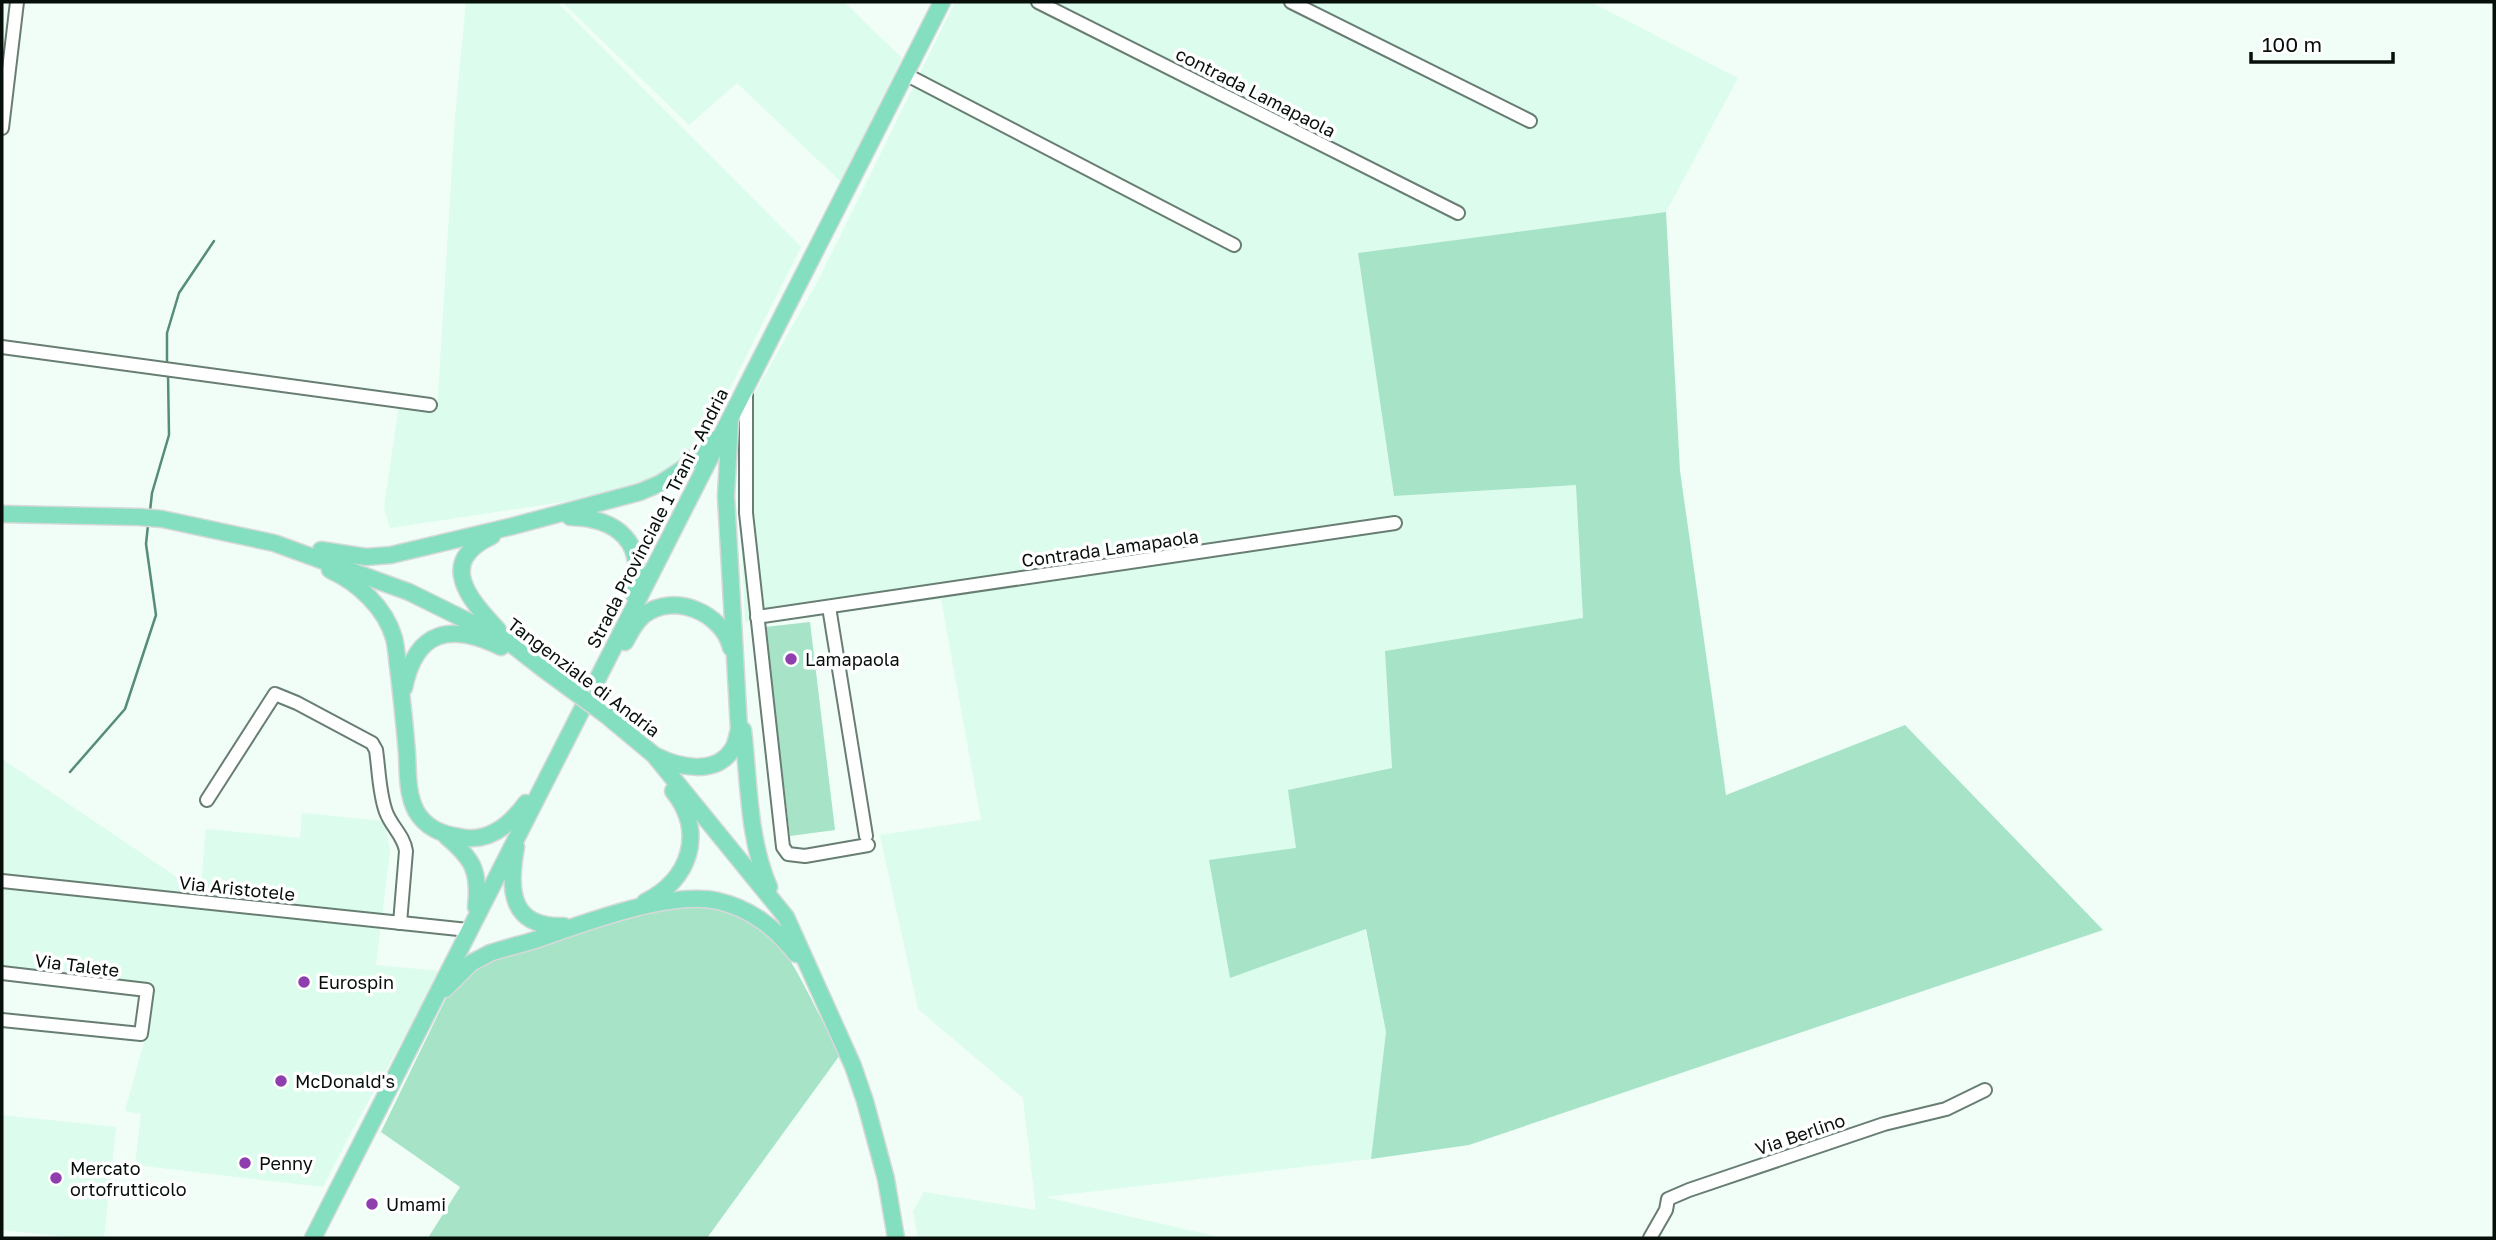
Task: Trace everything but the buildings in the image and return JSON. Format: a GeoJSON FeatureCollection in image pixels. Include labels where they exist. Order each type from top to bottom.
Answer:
{"type":"FeatureCollection","features":[{"type":"Feature","properties":{"kind":"main road","name":"Strada Provinciale 1 Trani - Andria"},"geometry":{"type":"LineString","coordinates":[[313,1238],[625,620],[942,2]]}},
{"type":"Feature","properties":{"kind":"main road"},"geometry":{"type":"LineString","coordinates":[[274,543],[297,543],[328,553],[366,557],[419,549],[640,492],[662,483],[684,468],[728,420]]}},
{"type":"Feature","properties":{"kind":"main road"},"geometry":{"type":"LineString","coordinates":[[654,755],[684,766],[706,767],[722,761],[733,749],[739,729],[726,496],[728,420]]}},
{"type":"Feature","properties":{"kind":"main road","name":"Tangenziale di Andria"},"geometry":{"type":"LineString","coordinates":[[2,514],[163,519],[274,543],[409,592],[506,639],[630,733],[654,755],[786,917],[853,1066],[865,1101],[886,1180],[896,1238]]}},
{"type":"Feature","properties":{"kind":"main road"},"geometry":{"type":"LineString","coordinates":[[550,516],[600,520],[622,533],[636,561],[638,575],[625,620]]}},
{"type":"Feature","properties":{"kind":"main road"},"geometry":{"type":"LineString","coordinates":[[506,639],[474,605],[465,592],[461,576],[464,558],[470,550],[484,539],[513,526]]}},
{"type":"Feature","properties":{"kind":"main road"},"geometry":{"type":"LineString","coordinates":[[294,551],[336,573],[373,601],[386,618],[394,637],[412,802],[417,814],[431,828],[463,851],[476,872],[478,890],[472,924]]}},
{"type":"Feature","properties":{"kind":"main road"},"geometry":{"type":"LineString","coordinates":[[600,674],[645,614],[665,607],[681,606],[701,611],[718,623],[729,639],[737,671]]}},
{"type":"Feature","properties":{"kind":"main road"},"geometry":{"type":"LineString","coordinates":[[402,694],[413,657],[427,642],[441,635],[473,636],[536,664]]}},
{"type":"Feature","properties":{"kind":"main road"},"geometry":{"type":"LineString","coordinates":[[738,693],[757,848],[763,872],[779,908]]}},
{"type":"Feature","properties":{"kind":"main road"},"geometry":{"type":"LineString","coordinates":[[630,733],[640,750],[681,801],[689,821],[690,835],[686,861],[676,878],[657,896],[631,909]]}},
{"type":"Feature","properties":{"kind":"main road"},"geometry":{"type":"LineString","coordinates":[[444,835],[470,839],[487,836],[502,828],[517,815],[554,764]]}},
{"type":"Feature","properties":{"kind":"main road"},"geometry":{"type":"LineString","coordinates":[[519,831],[512,881],[512,892],[517,905],[534,922],[546,926],[577,925]]}},
{"type":"Feature","properties":{"kind":"main road"},"geometry":{"type":"LineString","coordinates":[[431,1005],[454,978],[480,957],[631,909],[688,899],[716,900],[740,908],[765,921],[785,940],[810,971],[820,992]]}},
{"type":"Feature","properties":{"kind":"street"},"geometry":{"type":"LineString","coordinates":[[2,128],[17,2]]}},
{"type":"Feature","properties":{"kind":"street","name":"contrada Lamapaola"},"geometry":{"type":"LineString","coordinates":[[1038,2],[1458,213]]}},
{"type":"Feature","properties":{"kind":"street"},"geometry":{"type":"LineString","coordinates":[[1292,2],[1530,121]]}},
{"type":"Feature","properties":{"kind":"street"},"geometry":{"type":"LineString","coordinates":[[905,74],[1234,245]]}},
{"type":"Feature","properties":{"kind":"street"},"geometry":{"type":"LineString","coordinates":[[2,347],[430,404]]}},
{"type":"Feature","properties":{"kind":"street"},"geometry":{"type":"LineString","coordinates":[[746,384],[746,513],[783,847],[788,854],[806,856],[867,841],[829,607]]}},
{"type":"Feature","properties":{"kind":"street","name":"Contrada Lamapaola"},"geometry":{"type":"LineString","coordinates":[[757,617],[1395,523]]}},
{"type":"Feature","properties":{"kind":"street"},"geometry":{"type":"LineString","coordinates":[[207,800],[275,694],[372,743],[376,750],[385,810],[405,841],[400,923]]}},
{"type":"Feature","properties":{"kind":"street","name":"Via Aristotele"},"geometry":{"type":"LineString","coordinates":[[2,881],[400,923],[472,924]]}},
{"type":"Feature","properties":{"kind":"street","name":"Via Talete"},"geometry":{"type":"LineString","coordinates":[[2,974],[148,990],[141,1034],[2,1020]]}},
{"type":"Feature","properties":{"kind":"street","name":"Via Berlino"},"geometry":{"type":"LineString","coordinates":[[1650,1238],[1666,1210],[1668,1199],[1884,1124],[1946,1109],[1985,1090]]}},
{"type":"Feature","properties":{"kind":"shaded area"},"geometry":{"type":"Polygon","coordinates":[[[466,2],[557,2],[801,247],[706,436],[685,459],[646,483],[589,498],[390,528],[384,508],[399,405],[437,411],[455,118],[466,2]]]}},
{"type":"Feature","properties":{"kind":"shaded area"},"geometry":{"type":"Polygon","coordinates":[[[562,2],[844,2],[902,58],[841,182],[737,83],[689,125],[562,2]]]}},
{"type":"Feature","properties":{"kind":"shaded area"},"geometry":{"type":"Polygon","coordinates":[[[955,2],[1591,2],[1738,78],[1666,212],[1358,253],[1394,496],[1577,485],[1583,619],[1385,651],[1392,768],[1289,790],[1365,928],[1386,1032],[1371,1159],[1045,1197],[1223,1238],[918,1238],[913,1211],[924,1192],[1036,1210],[1023,1098],[918,1009],[880,835],[981,820],[941,599],[745,622],[736,426],[819,279],[955,2]]]}},
{"type":"Feature","properties":{"kind":"shaded area"},"geometry":{"type":"Polygon","coordinates":[[[2,759],[190,886],[201,886],[206,829],[300,838],[302,813],[384,821],[390,850],[376,965],[441,971],[323,1187],[135,1165],[141,1114],[125,1111],[147,1031],[152,988],[2,969],[2,759]]]}},
{"type":"Feature","properties":{"kind":"shaded area","name":"Mercato ortofrutticolo"},"geometry":{"type":"Polygon","coordinates":[[[2,1115],[116,1127],[104,1238],[2,1230],[2,1115]]]}},
{"type":"Feature","properties":{"kind":"green space"},"geometry":{"type":"Polygon","coordinates":[[[1666,212],[1680,471],[1726,795],[1905,725],[2103,930],[1469,1145],[1371,1159],[1386,1032],[1366,929],[1230,978],[1209,860],[1296,848],[1288,790],[1392,768],[1385,651],[1583,618],[1576,485],[1394,496],[1358,253],[1666,212]]]}},
{"type":"Feature","properties":{"kind":"green space"},"geometry":{"type":"Polygon","coordinates":[[[810,622],[835,830],[790,836],[765,627],[810,622]]]}},
{"type":"Feature","properties":{"kind":"green space"},"geometry":{"type":"Polygon","coordinates":[[[678,905],[732,911],[762,924],[793,965],[840,1055],[707,1238],[428,1238],[460,1187],[381,1132],[448,994],[464,975],[486,960],[678,905]]]}},
{"type":"Feature","properties":{"kind":"waterway"},"geometry":{"type":"LineString","coordinates":[[167,364],[167,333],[179,293],[214,241]]}},
{"type":"Feature","properties":{"kind":"waterway"},"geometry":{"type":"LineString","coordinates":[[150,511],[152,493],[169,435],[168,374]]}},
{"type":"Feature","properties":{"kind":"waterway"},"geometry":{"type":"LineString","coordinates":[[70,772],[125,709],[156,615],[146,544],[148,525]]}},
{"type":"Feature","properties":{"kind":"place","name":"Lamapaola"},"geometry":{"type":"Point","coordinates":[791,659]}},
{"type":"Feature","properties":{"kind":"place","name":"Eurospin"},"geometry":{"type":"Point","coordinates":[304,982]}},
{"type":"Feature","properties":{"kind":"place","name":"McDonald's"},"geometry":{"type":"Point","coordinates":[281,1081]}},
{"type":"Feature","properties":{"kind":"place","name":"Penny"},"geometry":{"type":"Point","coordinates":[245,1163]}},
{"type":"Feature","properties":{"kind":"place","name":"Mercato ortofrutticolo"},"geometry":{"type":"Point","coordinates":[56,1178]}},
{"type":"Feature","properties":{"kind":"place","name":"Umami"},"geometry":{"type":"Point","coordinates":[372,1204]}}]}
